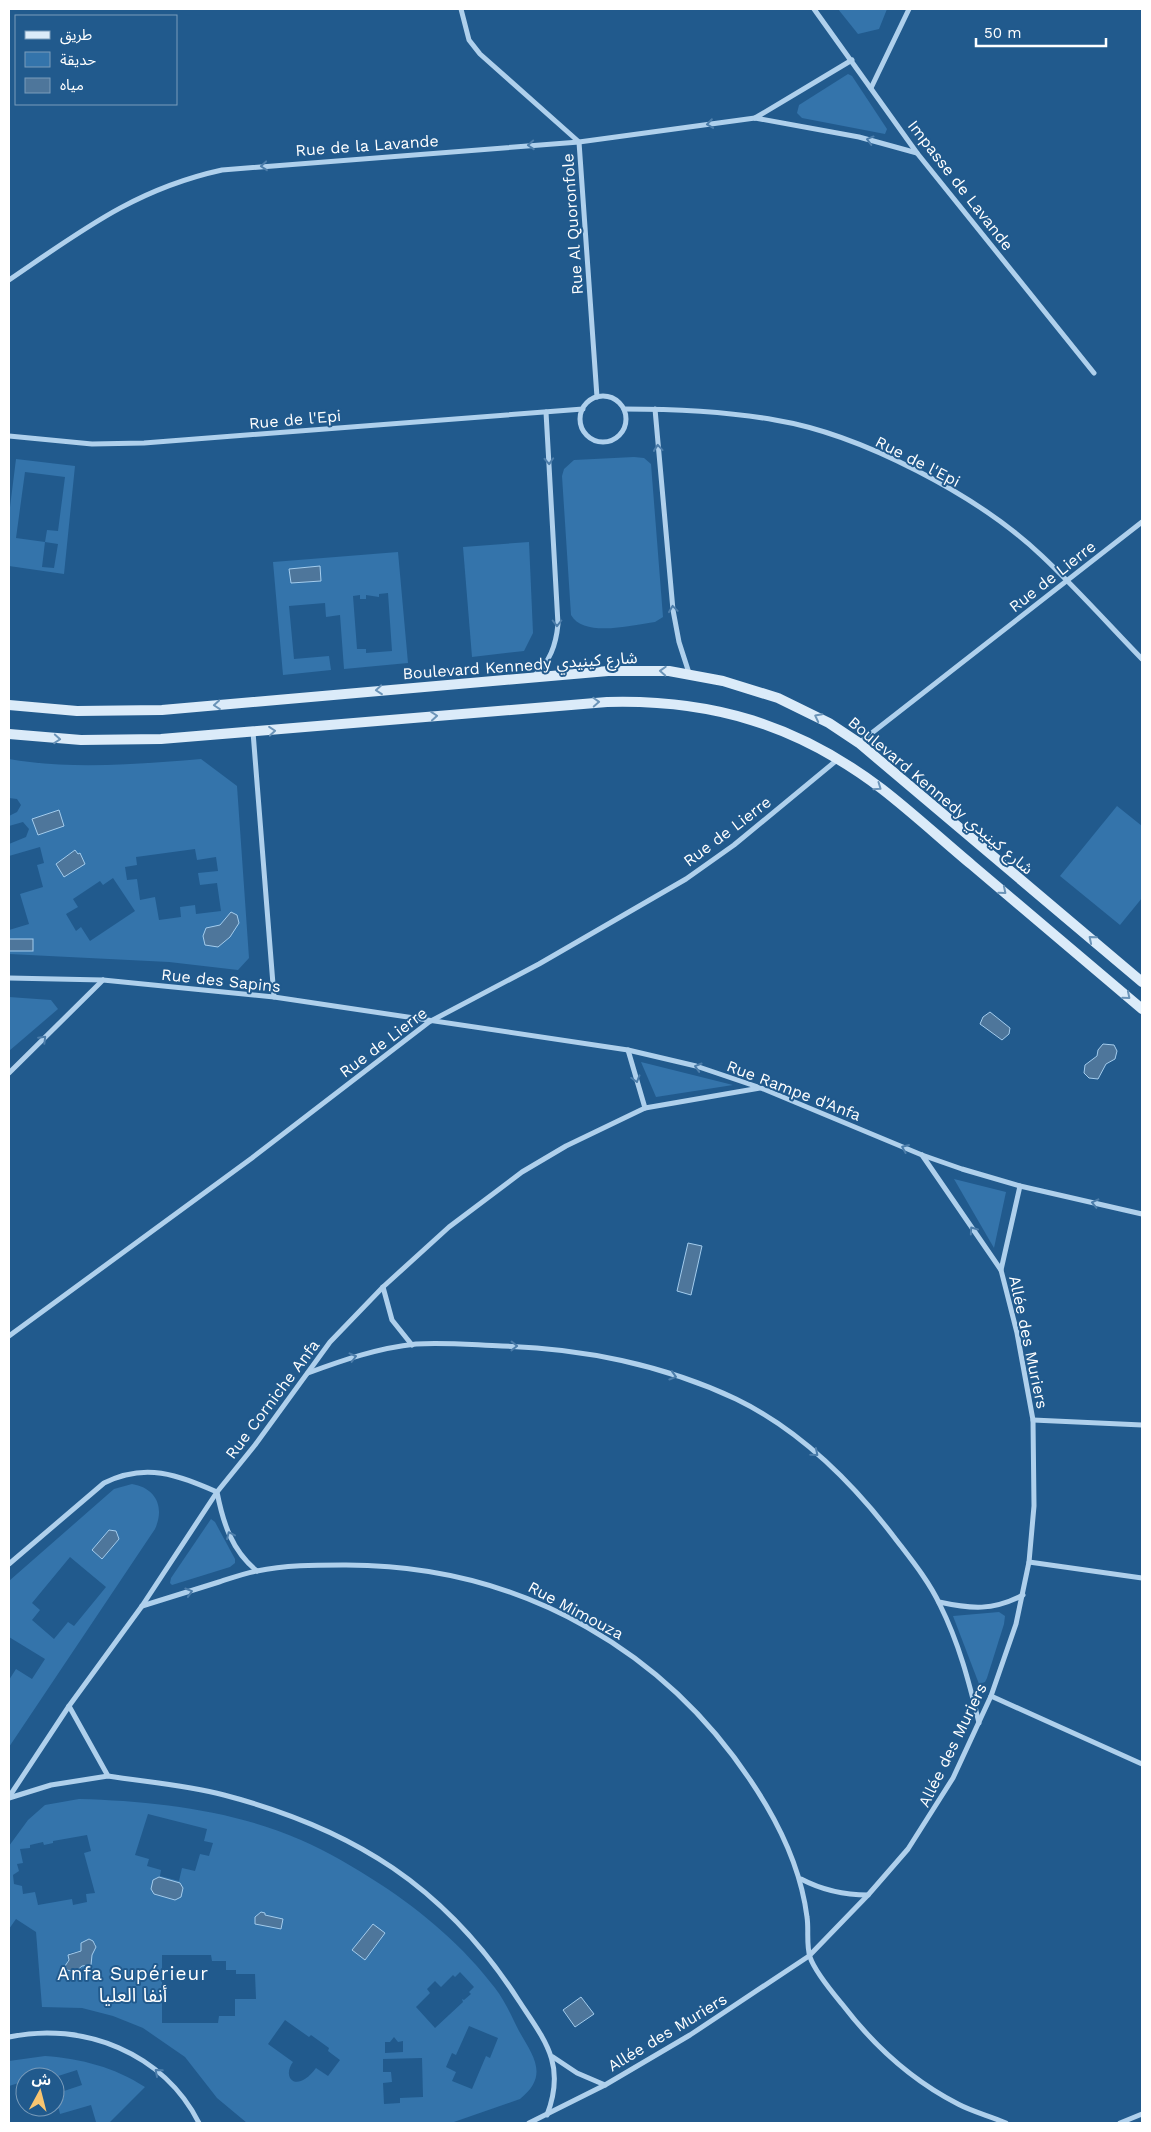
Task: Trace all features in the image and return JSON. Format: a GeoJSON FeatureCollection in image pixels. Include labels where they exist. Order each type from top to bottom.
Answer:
{"type":"FeatureCollection","features":[{"type":"Feature","properties":{"kind":"main road","name":"Boulevard Kennedy شارع كينيدي"},"geometry":{"type":"LineString","coordinates":[[9,705],[76,711],[162,710],[533,676],[629,670],[690,673],[778,698],[829,723],[859,743],[1142,982]]}},
{"type":"Feature","properties":{"kind":"main road","name":"Boulevard Kennedy شارع كينيدي"},"geometry":{"type":"LineString","coordinates":[[9,734],[104,741],[161,739],[575,704],[652,702],[692,705],[760,723],[814,746],[881,788],[1142,1009]]}},
{"type":"Feature","properties":{"kind":"street","name":"Rue Al Quoronfole"},"geometry":{"type":"LineString","coordinates":[[461,9],[469,40],[480,54],[579,142],[597,397]]}},
{"type":"Feature","properties":{"kind":"street","name":"Impasse de Lavande"},"geometry":{"type":"LineString","coordinates":[[814,9],[917,153],[1094,373]]}},
{"type":"Feature","properties":{"kind":"street"},"geometry":{"type":"LineString","coordinates":[[871,88],[909,9]]}},
{"type":"Feature","properties":{"kind":"street","name":"Rue de la Lavande"},"geometry":{"type":"LineString","coordinates":[[755,118],[852,60]]}},
{"type":"Feature","properties":{"kind":"street","name":"Rue de la Lavande"},"geometry":{"type":"LineString","coordinates":[[9,280],[104,215],[145,194],[188,178],[241,168],[579,142],[755,118],[850,136],[917,153]]}},
{"type":"Feature","properties":{"kind":"street"},"geometry":{"type":"LineString","coordinates":[[597,397],[612,398],[624,409],[626,416],[622,432],[617,437],[602,442],[594,440],[582,429],[580,421],[583,409],[590,400],[597,397]]}},
{"type":"Feature","properties":{"kind":"street","name":"Rue de l'Epi"},"geometry":{"type":"LineString","coordinates":[[9,436],[92,444],[144,443],[583,409]]}},
{"type":"Feature","properties":{"kind":"street","name":"Rue de l'Epi"},"geometry":{"type":"LineString","coordinates":[[624,409],[654,409],[776,420],[808,428],[858,445],[903,464],[992,517],[1041,555],[1142,659]]}},
{"type":"Feature","properties":{"kind":"street"},"geometry":{"type":"LineString","coordinates":[[654,409],[673,610],[679,642],[690,673]]}},
{"type":"Feature","properties":{"kind":"street"},"geometry":{"type":"LineString","coordinates":[[533,676],[542,670],[551,655],[556,642],[558,624],[546,412]]}},
{"type":"Feature","properties":{"kind":"street","name":"Rue de Lierre"},"geometry":{"type":"LineString","coordinates":[[859,743],[1142,522]]}},
{"type":"Feature","properties":{"kind":"street"},"geometry":{"type":"LineString","coordinates":[[253,732],[274,998]]}},
{"type":"Feature","properties":{"kind":"street","name":"Rue de Lierre"},"geometry":{"type":"LineString","coordinates":[[9,1336],[252,1158],[429,1022],[556,954],[686,879],[734,845],[837,760]]}},
{"type":"Feature","properties":{"kind":"street","name":"Rue des Sapins"},"geometry":{"type":"LineString","coordinates":[[9,978],[103,980],[274,998],[429,1022]]}},
{"type":"Feature","properties":{"kind":"street"},"geometry":{"type":"LineString","coordinates":[[9,1073],[103,980]]}},
{"type":"Feature","properties":{"kind":"street","name":"Rue Rampe d'Anfa"},"geometry":{"type":"LineString","coordinates":[[429,1022],[628,1050],[696,1066],[761,1088],[922,1155],[1020,1186],[1142,1214]]}},
{"type":"Feature","properties":{"kind":"street"},"geometry":{"type":"LineString","coordinates":[[628,1050],[645,1108]]}},
{"type":"Feature","properties":{"kind":"street","name":"Rue Corniche Anfa"},"geometry":{"type":"LineString","coordinates":[[9,1797],[69,1706],[142,1606],[218,1492],[347,1322],[383,1287],[449,1227],[522,1172],[566,1146],[645,1108],[761,1088]]}},
{"type":"Feature","properties":{"kind":"street","name":"Allée des Muriers"},"geometry":{"type":"LineString","coordinates":[[529,2123],[604,2085],[690,2035],[810,1956],[868,1895],[908,1849],[928,1821],[953,1778],[991,1696],[1016,1624],[1029,1562],[1034,1506],[1033,1420],[1017,1334],[1001,1270],[922,1155]]}},
{"type":"Feature","properties":{"kind":"street","name":"Allée des Muriers"},"geometry":{"type":"LineString","coordinates":[[1001,1270],[1020,1186]]}},
{"type":"Feature","properties":{"kind":"street"},"geometry":{"type":"LineString","coordinates":[[383,1287],[392,1320],[412,1345]]}},
{"type":"Feature","properties":{"kind":"street"},"geometry":{"type":"LineString","coordinates":[[308,1373],[344,1359],[412,1345],[529,1346],[581,1352],[631,1363],[736,1400],[788,1431],[842,1476],[870,1506],[939,1602],[956,1642],[979,1723]]}},
{"type":"Feature","properties":{"kind":"street"},"geometry":{"type":"LineString","coordinates":[[1033,1420],[1142,1425]]}},
{"type":"Feature","properties":{"kind":"street"},"geometry":{"type":"LineString","coordinates":[[9,1564],[104,1482],[135,1472],[154,1472],[174,1476],[218,1492],[222,1518],[236,1548],[244,1560],[257,1570]]}},
{"type":"Feature","properties":{"kind":"street"},"geometry":{"type":"LineString","coordinates":[[1029,1562],[1142,1578]]}},
{"type":"Feature","properties":{"kind":"street","name":"Rue Mimouza"},"geometry":{"type":"LineString","coordinates":[[142,1606],[257,1570],[356,1565],[427,1570],[465,1578],[515,1592],[594,1630],[644,1664],[672,1688],[718,1737],[766,1806],[801,1879],[808,1919],[810,1956],[831,1991],[855,2022],[878,2047],[930,2089],[961,2106],[1006,2123]]}},
{"type":"Feature","properties":{"kind":"street"},"geometry":{"type":"LineString","coordinates":[[939,1602],[965,1608],[986,1607],[1006,1604],[1023,1595]]}},
{"type":"Feature","properties":{"kind":"street"},"geometry":{"type":"LineString","coordinates":[[991,1696],[1142,1764]]}},
{"type":"Feature","properties":{"kind":"street"},"geometry":{"type":"LineString","coordinates":[[69,1706],[108,1776]]}},
{"type":"Feature","properties":{"kind":"street"},"geometry":{"type":"LineString","coordinates":[[9,1797],[51,1785],[108,1776],[223,1795],[290,1816],[340,1838],[388,1863],[422,1888],[466,1929],[499,1969],[552,2056],[577,2073],[604,2085]]}},
{"type":"Feature","properties":{"kind":"street"},"geometry":{"type":"LineString","coordinates":[[801,1879],[813,1886],[849,1896],[868,1895]]}},
{"type":"Feature","properties":{"kind":"street"},"geometry":{"type":"LineString","coordinates":[[9,2036],[34,2032],[59,2032],[83,2035],[122,2048],[150,2065],[168,2081],[199,2122]]}},
{"type":"Feature","properties":{"kind":"street"},"geometry":{"type":"LineString","coordinates":[[547,2115],[555,2088],[552,2056]]}},
{"type":"Feature","properties":{"kind":"street"},"geometry":{"type":"LineString","coordinates":[[1120,2123],[1142,2114]]}},
{"type":"Feature","properties":{"kind":"green space"},"geometry":{"type":"Polygon","coordinates":[[[838,9],[887,9],[879,29],[858,34],[838,9]]]}},
{"type":"Feature","properties":{"kind":"green space"},"geometry":{"type":"Polygon","coordinates":[[[848,74],[852,76],[887,129],[885,134],[802,118],[797,113],[799,105],[848,74]]]}},
{"type":"Feature","properties":{"kind":"green space"},"geometry":{"type":"Polygon","coordinates":[[[644,458],[651,464],[663,617],[655,622],[622,627],[597,628],[586,626],[577,622],[571,615],[562,476],[564,469],[574,460],[644,458]]]}},
{"type":"Feature","properties":{"kind":"green space"},"geometry":{"type":"Polygon","coordinates":[[[16,459],[75,466],[64,574],[9,566],[9,515],[16,459]],[[25,472],[16,538],[45,542],[47,530],[58,531],[65,477],[25,472]],[[45,542],[42,567],[54,568],[58,544],[45,542]]]}},
{"type":"Feature","properties":{"kind":"green space"},"geometry":{"type":"Polygon","coordinates":[[[529,542],[533,633],[524,651],[472,657],[463,547],[529,542]]]}},
{"type":"Feature","properties":{"kind":"green space"},"geometry":{"type":"Polygon","coordinates":[[[398,552],[408,663],[344,669],[340,615],[326,617],[325,603],[289,606],[294,659],[329,656],[331,670],[283,675],[273,562],[398,552]],[[388,593],[379,594],[379,597],[366,595],[366,599],[360,599],[360,595],[353,596],[357,649],[366,649],[366,653],[392,651],[388,593]]]}},
{"type":"Feature","properties":{"kind":"green space"},"geometry":{"type":"Polygon","coordinates":[[[9,759],[81,765],[201,759],[237,786],[249,958],[238,970],[169,962],[9,954],[9,951],[33,951],[33,939],[9,939],[9,930],[29,924],[20,894],[43,887],[37,865],[44,863],[40,847],[9,856],[9,844],[26,837],[29,829],[23,822],[9,826],[9,816],[17,812],[21,805],[17,799],[9,798],[9,759]],[[195,849],[136,857],[137,865],[125,867],[127,880],[137,879],[140,900],[155,897],[159,920],[181,917],[180,907],[195,905],[196,914],[221,911],[217,883],[200,885],[198,873],[218,871],[216,857],[197,860],[195,849]],[[113,878],[103,885],[100,881],[73,899],[78,907],[66,914],[76,931],[81,927],[90,941],[135,911],[113,878]]]}},
{"type":"Feature","properties":{"kind":"green space"},"geometry":{"type":"Polygon","coordinates":[[[1117,806],[1142,826],[1142,898],[1120,925],[1060,876],[1117,806]]]}},
{"type":"Feature","properties":{"kind":"green space"},"geometry":{"type":"Polygon","coordinates":[[[9,997],[51,1000],[58,1009],[9,1051],[9,997]]]}},
{"type":"Feature","properties":{"kind":"green space"},"geometry":{"type":"Polygon","coordinates":[[[641,1062],[733,1085],[656,1097],[641,1062]]]}},
{"type":"Feature","properties":{"kind":"green space"},"geometry":{"type":"Polygon","coordinates":[[[954,1179],[1006,1192],[994,1248],[954,1179]]]}},
{"type":"Feature","properties":{"kind":"green space"},"geometry":{"type":"Polygon","coordinates":[[[132,1484],[140,1486],[152,1494],[156,1500],[159,1513],[155,1529],[9,1747],[9,1680],[16,1669],[32,1679],[45,1659],[9,1637],[9,1581],[114,1489],[132,1484]],[[70,1557],[32,1603],[40,1610],[32,1620],[54,1639],[68,1622],[74,1626],[106,1587],[70,1557]]]}},
{"type":"Feature","properties":{"kind":"green space"},"geometry":{"type":"Polygon","coordinates":[[[211,1519],[215,1522],[235,1559],[235,1563],[230,1567],[172,1585],[170,1583],[171,1578],[211,1519]]]}},
{"type":"Feature","properties":{"kind":"green space"},"geometry":{"type":"Polygon","coordinates":[[[999,1612],[1005,1616],[1004,1624],[987,1678],[985,1682],[979,1684],[953,1616],[999,1612]]]}},
{"type":"Feature","properties":{"kind":"green space"},"geometry":{"type":"Polygon","coordinates":[[[79,1799],[107,1800],[164,1805],[220,1814],[275,1830],[342,1860],[396,1895],[427,1918],[456,1944],[483,1973],[502,1998],[534,2058],[536,2074],[529,2091],[520,2099],[451,2123],[247,2123],[217,2098],[185,2057],[143,2028],[113,2016],[82,2008],[42,2007],[36,1932],[16,1919],[9,1929],[9,1846],[28,1820],[45,1805],[79,1799]],[[148,1814],[135,1855],[149,1859],[147,1866],[161,1870],[160,1876],[179,1881],[182,1868],[195,1871],[200,1854],[209,1856],[213,1843],[204,1841],[207,1829],[148,1814]],[[87,1835],[53,1841],[53,1843],[44,1845],[43,1842],[30,1845],[30,1848],[20,1849],[23,1863],[17,1864],[19,1871],[13,1875],[14,1884],[22,1886],[23,1894],[35,1892],[38,1905],[72,1899],[73,1905],[87,1902],[86,1894],[95,1893],[84,1853],[91,1851],[87,1835]],[[93,1941],[80,1951],[70,1953],[65,1968],[75,1972],[82,1966],[91,1965],[91,1955],[96,1945],[93,1941]],[[162,1955],[162,2023],[218,2023],[219,2016],[235,2016],[235,1999],[256,1999],[255,1974],[236,1974],[236,1970],[226,1970],[226,1961],[212,1961],[211,1955],[162,1955]],[[460,1972],[455,1977],[453,1975],[441,1987],[435,1981],[427,1989],[430,1993],[416,2007],[435,2028],[463,2002],[462,1999],[464,2000],[471,1994],[469,1992],[474,1987],[460,1972]],[[285,2020],[268,2044],[293,2062],[289,2073],[290,2078],[297,2082],[309,2076],[316,2068],[328,2076],[340,2060],[328,2051],[329,2048],[285,2020]],[[469,2026],[456,2055],[452,2053],[446,2067],[456,2072],[452,2081],[472,2089],[486,2056],[490,2058],[498,2038],[469,2026]],[[394,2037],[390,2042],[385,2042],[385,2053],[403,2052],[403,2041],[398,2042],[394,2037]],[[422,2058],[383,2059],[383,2072],[391,2072],[392,2082],[383,2083],[384,2104],[400,2103],[400,2098],[423,2097],[422,2058]]]}},
{"type":"Feature","properties":{"kind":"green space"},"geometry":{"type":"Polygon","coordinates":[[[45,2056],[72,2059],[109,2069],[145,2087],[109,2123],[95,2123],[91,2105],[65,2113],[65,2091],[82,2085],[77,2070],[65,2074],[65,2067],[15,2067],[15,2084],[9,2086],[9,2061],[45,2056]]]}},
{"type":"Feature","properties":{"kind":"water"},"geometry":{"type":"Polygon","coordinates":[[[320,566],[321,581],[291,583],[289,569],[320,566]]]}},
{"type":"Feature","properties":{"kind":"water"},"geometry":{"type":"Polygon","coordinates":[[[59,810],[64,826],[38,835],[32,819],[59,810]]]}},
{"type":"Feature","properties":{"kind":"water"},"geometry":{"type":"Polygon","coordinates":[[[75,850],[78,854],[80,853],[85,864],[64,877],[56,864],[75,850]]]}},
{"type":"Feature","properties":{"kind":"water"},"geometry":{"type":"Polygon","coordinates":[[[231,912],[237,915],[239,923],[230,937],[218,947],[205,945],[203,936],[206,928],[220,925],[231,912]]]}},
{"type":"Feature","properties":{"kind":"water"},"geometry":{"type":"Polygon","coordinates":[[[9,939],[33,939],[33,951],[9,951],[9,939]]]}},
{"type":"Feature","properties":{"kind":"water"},"geometry":{"type":"Polygon","coordinates":[[[990,1012],[1010,1028],[1009,1034],[1002,1040],[980,1024],[983,1017],[990,1012]]]}},
{"type":"Feature","properties":{"kind":"water"},"geometry":{"type":"Polygon","coordinates":[[[1103,1044],[1114,1045],[1117,1051],[1115,1059],[1106,1064],[1098,1079],[1089,1078],[1084,1073],[1085,1065],[1097,1056],[1098,1050],[1103,1044]]]}},
{"type":"Feature","properties":{"kind":"water"},"geometry":{"type":"Polygon","coordinates":[[[688,1243],[702,1246],[691,1295],[677,1291],[688,1243]]]}},
{"type":"Feature","properties":{"kind":"water"},"geometry":{"type":"Polygon","coordinates":[[[109,1530],[116,1531],[119,1539],[102,1559],[92,1550],[109,1530]]]}},
{"type":"Feature","properties":{"kind":"water"},"geometry":{"type":"Polygon","coordinates":[[[159,1877],[180,1883],[183,1888],[181,1897],[175,1900],[154,1894],[151,1889],[153,1880],[159,1877]]]}},
{"type":"Feature","properties":{"kind":"water"},"geometry":{"type":"Polygon","coordinates":[[[261,1912],[265,1913],[265,1915],[283,1919],[281,1929],[255,1924],[255,1917],[261,1912]]]}},
{"type":"Feature","properties":{"kind":"water"},"geometry":{"type":"Polygon","coordinates":[[[373,1924],[385,1933],[365,1960],[352,1950],[373,1924]]]}},
{"type":"Feature","properties":{"kind":"water"},"geometry":{"type":"Polygon","coordinates":[[[89,1939],[93,1941],[96,1947],[92,1955],[91,1965],[82,1966],[75,1972],[67,1970],[65,1966],[69,1960],[68,1955],[81,1951],[81,1943],[89,1939]]]}},
{"type":"Feature","properties":{"kind":"water"},"geometry":{"type":"Polygon","coordinates":[[[581,1997],[594,2014],[575,2027],[563,2010],[581,1997]]]}},
{"type":"Feature","properties":{"kind":"district","name":"Anfa Supérieur أنفا العليا"},"geometry":{"type":"Point","coordinates":[133,1984]}}]}
